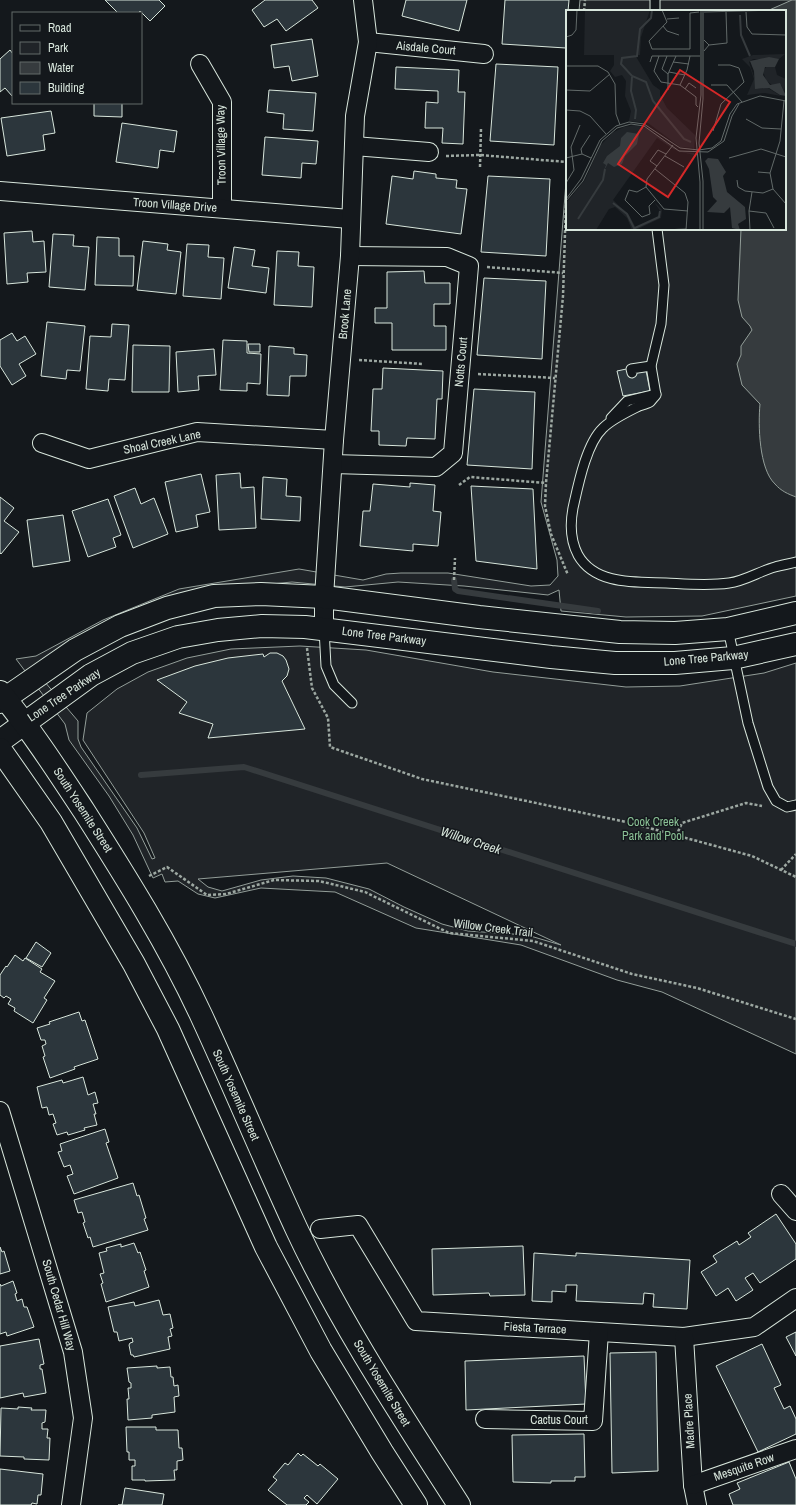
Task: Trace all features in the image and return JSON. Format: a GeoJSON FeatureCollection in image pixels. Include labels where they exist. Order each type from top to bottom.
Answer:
{"type":"FeatureCollection","features":[{"type":"Feature","properties":{"kind":"main road"},"geometry":{"type":"LineString","coordinates":[[2,698],[76,650],[120,626],[167,608],[214,596],[261,594],[324,597],[479,617],[620,632],[675,633],[728,629],[796,613]]}},
{"type":"Feature","properties":{"kind":"main road","name":"Lone Tree Parkway"},"geometry":{"type":"LineString","coordinates":[[0,741],[91,675],[132,653],[178,637],[218,630],[262,626],[301,627],[551,657],[615,663],[675,663],[733,658],[796,644]]}},
{"type":"Feature","properties":{"kind":"main road","name":"South Yosemite Street"},"geometry":{"type":"LineString","coordinates":[[2,698],[24,723],[51,761],[115,859],[130,885],[200,1014],[298,1231],[329,1292],[379,1381],[459,1505]]}},
{"type":"Feature","properties":{"kind":"main road"},"geometry":{"type":"LineString","coordinates":[[0,748],[51,822],[134,964],[168,1029],[266,1247],[321,1351],[416,1505]]}},
{"type":"Feature","properties":{"kind":"street","name":"Brook Lane"},"geometry":{"type":"LineString","coordinates":[[324,629],[324,597],[334,464],[334,440],[350,256],[350,219],[355,116],[368,42],[363,0]]}},
{"type":"Feature","properties":{"kind":"street","name":"Aisdale Court"},"geometry":{"type":"LineString","coordinates":[[368,42],[484,54]]}},
{"type":"Feature","properties":{"kind":"street","name":"Troon Village Way"},"geometry":{"type":"LineString","coordinates":[[200,64],[222,102],[222,208]]}},
{"type":"Feature","properties":{"kind":"street"},"geometry":{"type":"LineString","coordinates":[[354,146],[429,152]]}},
{"type":"Feature","properties":{"kind":"street","name":"Troon Village Drive"},"geometry":{"type":"LineString","coordinates":[[0,191],[350,219]]}},
{"type":"Feature","properties":{"kind":"street"},"geometry":{"type":"LineString","coordinates":[[350,256],[447,257],[469,266]]}},
{"type":"Feature","properties":{"kind":"street","name":"Notts Court"},"geometry":{"type":"LineString","coordinates":[[334,464],[436,467],[453,453],[469,266]]}},
{"type":"Feature","properties":{"kind":"street","name":"Shoal Creek Lane"},"geometry":{"type":"LineString","coordinates":[[42,444],[89,459],[197,432],[334,440]]}},
{"type":"Feature","properties":{"kind":"street","name":"South Cedar Hill Way"},"geometry":{"type":"LineString","coordinates":[[0,1111],[73,1352],[83,1418],[72,1505]]}},
{"type":"Feature","properties":{"kind":"street"},"geometry":{"type":"LineString","coordinates":[[781,1194],[796,1211]]}},
{"type":"Feature","properties":{"kind":"street","name":"Fiesta Terrace"},"geometry":{"type":"LineString","coordinates":[[320,1229],[358,1225],[416,1321],[684,1336],[754,1327],[796,1298]]}},
{"type":"Feature","properties":{"kind":"street","name":"Cactus Court"},"geometry":{"type":"LineString","coordinates":[[485,1419],[593,1421],[600,1332]]}},
{"type":"Feature","properties":{"kind":"street","name":"Madre Place"},"geometry":{"type":"LineString","coordinates":[[684,1336],[693,1485],[698,1505]]}},
{"type":"Feature","properties":{"kind":"street","name":"Mesquite Row"},"geometry":{"type":"LineString","coordinates":[[693,1485],[796,1450]]}},
{"type":"Feature","properties":{"kind":"lane"},"geometry":{"type":"LineString","coordinates":[[657,230],[664,284],[658,342],[651,366],[656,394],[650,402],[628,411],[602,428],[594,440],[589,451],[579,485],[571,519],[571,533],[574,547],[580,558],[590,570],[618,580],[711,585],[731,583],[775,567],[796,562]]}},
{"type":"Feature","properties":{"kind":"lane"},"geometry":{"type":"LineString","coordinates":[[632,373],[631,369],[651,366]]}},
{"type":"Feature","properties":{"kind":"lane"},"geometry":{"type":"LineString","coordinates":[[324,629],[326,666],[334,685],[352,703]]}},
{"type":"Feature","properties":{"kind":"lane"},"geometry":{"type":"LineString","coordinates":[[728,629],[748,723],[768,787],[776,801],[787,807],[796,805]]}},
{"type":"Feature","properties":{"kind":"path"},"geometry":{"type":"LineString","coordinates":[[584,10],[585,0]]}},
{"type":"Feature","properties":{"kind":"path"},"geometry":{"type":"LineString","coordinates":[[480,167],[481,128]]}},
{"type":"Feature","properties":{"kind":"path"},"geometry":{"type":"LineString","coordinates":[[429,152],[440,156],[480,155],[566,162]]}},
{"type":"Feature","properties":{"kind":"path"},"geometry":{"type":"LineString","coordinates":[[566,196],[563,296],[545,506],[551,534],[568,575]]}},
{"type":"Feature","properties":{"kind":"path"},"geometry":{"type":"LineString","coordinates":[[469,266],[563,273]]}},
{"type":"Feature","properties":{"kind":"path"},"geometry":{"type":"LineString","coordinates":[[341,359],[423,364]]}},
{"type":"Feature","properties":{"kind":"path"},"geometry":{"type":"LineString","coordinates":[[460,372],[492,376],[555,378]]}},
{"type":"Feature","properties":{"kind":"path"},"geometry":{"type":"LineString","coordinates":[[459,485],[470,477],[546,482]]}},
{"type":"Feature","properties":{"kind":"path"},"geometry":{"type":"LineString","coordinates":[[454,580],[455,558]]}},
{"type":"Feature","properties":{"kind":"path"},"geometry":{"type":"LineString","coordinates":[[307,645],[312,688],[328,718],[330,747],[422,779],[631,823],[752,856],[796,877]]}},
{"type":"Feature","properties":{"kind":"path"},"geometry":{"type":"LineString","coordinates":[[676,836],[682,823],[746,803],[763,807]]}},
{"type":"Feature","properties":{"kind":"path"},"geometry":{"type":"LineString","coordinates":[[781,870],[796,854]]}},
{"type":"Feature","properties":{"kind":"path","name":"Willow Creek Trail"},"geometry":{"type":"LineString","coordinates":[[130,885],[167,867],[207,894],[226,894],[274,880],[319,880],[365,892],[448,933],[533,941],[632,974],[697,988],[796,1019]]}},
{"type":"Feature","properties":{"kind":"green space","name":"Cook Creek Park and Pool"},"geometry":{"type":"Polygon","coordinates":[[[580,0],[796,0],[796,596],[702,616],[626,617],[561,611],[559,590],[548,595],[464,586],[398,582],[345,587],[292,582],[240,587],[33,668],[78,721],[78,739],[81,747],[137,828],[152,859],[155,858],[144,833],[83,740],[87,713],[117,689],[148,672],[187,658],[231,649],[300,646],[366,650],[493,672],[626,687],[680,686],[764,673],[796,663],[796,1054],[662,992],[617,980],[521,945],[416,928],[335,892],[261,888],[215,898],[198,894],[178,881],[165,882],[162,874],[153,878],[133,835],[109,796],[69,740],[65,724],[16,659],[36,656],[103,620],[179,589],[299,569],[363,580],[386,574],[448,573],[531,586],[550,585],[558,576],[557,560],[541,502],[566,182],[566,230],[786,230],[786,10],[579,10],[580,0]],[[387,863],[198,879],[208,887],[222,891],[261,880],[293,876],[326,878],[369,889],[442,924],[468,931],[527,935],[561,945],[387,863]]]}},
{"type":"Feature","properties":{"kind":"water"},"geometry":{"type":"Polygon","coordinates":[[[792,0],[796,0],[796,497],[777,486],[770,477],[766,468],[761,446],[759,423],[760,404],[742,385],[737,364],[741,355],[741,346],[752,330],[742,317],[738,300],[741,230],[786,230],[786,10],[769,10],[792,0]]]}},
{"type":"Feature","properties":{"kind":"building"},"geometry":{"type":"Polygon","coordinates":[[[105,0],[159,0],[165,6],[150,21],[140,11],[117,12],[105,0]]]}},
{"type":"Feature","properties":{"kind":"building"},"geometry":{"type":"Polygon","coordinates":[[[265,0],[312,0],[318,8],[286,31],[277,19],[264,27],[252,10],[265,0]]]}},
{"type":"Feature","properties":{"kind":"building"},"geometry":{"type":"Polygon","coordinates":[[[406,0],[467,0],[459,31],[402,16],[406,0]]]}},
{"type":"Feature","properties":{"kind":"building"},"geometry":{"type":"Polygon","coordinates":[[[505,0],[569,0],[568,10],[566,10],[566,48],[502,44],[505,0]]]}},
{"type":"Feature","properties":{"kind":"building"},"geometry":{"type":"Polygon","coordinates":[[[312,39],[318,76],[292,81],[289,66],[274,68],[271,45],[312,39]]]}},
{"type":"Feature","properties":{"kind":"building"},"geometry":{"type":"Polygon","coordinates":[[[10,50],[12,53],[12,96],[5,88],[0,92],[0,59],[10,50]]]}},
{"type":"Feature","properties":{"kind":"building"},"geometry":{"type":"Polygon","coordinates":[[[496,64],[558,67],[554,145],[490,141],[496,64]]]}},
{"type":"Feature","properties":{"kind":"building"},"geometry":{"type":"Polygon","coordinates":[[[396,67],[459,70],[458,92],[465,92],[463,144],[442,143],[443,128],[425,128],[426,102],[438,103],[438,91],[395,89],[396,67]]]}},
{"type":"Feature","properties":{"kind":"building"},"geometry":{"type":"Polygon","coordinates":[[[269,90],[316,93],[313,131],[283,129],[284,114],[267,112],[269,90]]]}},
{"type":"Feature","properties":{"kind":"building"},"geometry":{"type":"Polygon","coordinates":[[[94,104],[122,104],[122,117],[94,116],[94,104]]]}},
{"type":"Feature","properties":{"kind":"building"},"geometry":{"type":"Polygon","coordinates":[[[51,111],[55,133],[43,135],[45,150],[7,156],[1,118],[51,111]]]}},
{"type":"Feature","properties":{"kind":"building"},"geometry":{"type":"Polygon","coordinates":[[[122,123],[177,131],[174,152],[160,150],[158,168],[116,162],[122,123]]]}},
{"type":"Feature","properties":{"kind":"building"},"geometry":{"type":"Polygon","coordinates":[[[265,137],[318,141],[316,164],[302,163],[301,178],[262,175],[265,137]]]}},
{"type":"Feature","properties":{"kind":"building"},"geometry":{"type":"Polygon","coordinates":[[[414,171],[436,174],[436,178],[457,180],[456,188],[467,189],[461,234],[386,224],[392,176],[413,179],[414,171]]]}},
{"type":"Feature","properties":{"kind":"building"},"geometry":{"type":"Polygon","coordinates":[[[488,176],[550,179],[546,256],[481,252],[488,176]]]}},
{"type":"Feature","properties":{"kind":"building"},"geometry":{"type":"Polygon","coordinates":[[[32,231],[33,242],[44,241],[46,272],[27,273],[28,282],[7,284],[4,233],[32,231]]]}},
{"type":"Feature","properties":{"kind":"building"},"geometry":{"type":"Polygon","coordinates":[[[53,234],[74,235],[73,246],[89,247],[85,290],[49,287],[53,234]]]}},
{"type":"Feature","properties":{"kind":"building"},"geometry":{"type":"Polygon","coordinates":[[[97,237],[119,238],[119,256],[134,256],[133,286],[95,285],[97,237]]]}},
{"type":"Feature","properties":{"kind":"building"},"geometry":{"type":"Polygon","coordinates":[[[143,241],[168,244],[167,250],[181,252],[176,294],[137,290],[143,241]]]}},
{"type":"Feature","properties":{"kind":"building"},"geometry":{"type":"Polygon","coordinates":[[[187,244],[209,245],[208,257],[224,258],[221,299],[183,296],[187,244]]]}},
{"type":"Feature","properties":{"kind":"building"},"geometry":{"type":"Polygon","coordinates":[[[234,247],[255,250],[252,266],[269,268],[266,293],[228,288],[234,247]]]}},
{"type":"Feature","properties":{"kind":"building"},"geometry":{"type":"Polygon","coordinates":[[[277,251],[299,252],[298,266],[314,267],[312,307],[274,305],[277,251]]]}},
{"type":"Feature","properties":{"kind":"building"},"geometry":{"type":"Polygon","coordinates":[[[424,271],[425,283],[450,283],[450,304],[434,304],[434,326],[446,326],[446,350],[392,350],[392,323],[375,323],[375,308],[387,308],[387,272],[424,271]]]}},
{"type":"Feature","properties":{"kind":"building"},"geometry":{"type":"Polygon","coordinates":[[[484,278],[546,281],[542,359],[477,355],[484,278]]]}},
{"type":"Feature","properties":{"kind":"building"},"geometry":{"type":"Polygon","coordinates":[[[47,322],[85,326],[80,371],[67,370],[66,379],[41,376],[47,322]]]}},
{"type":"Feature","properties":{"kind":"building"},"geometry":{"type":"Polygon","coordinates":[[[112,324],[129,325],[125,380],[109,379],[108,391],[86,389],[90,336],[111,337],[112,324]]]}},
{"type":"Feature","properties":{"kind":"building"},"geometry":{"type":"Polygon","coordinates":[[[12,333],[17,341],[25,336],[36,354],[19,364],[26,376],[12,385],[0,366],[0,340],[12,333]]]}},
{"type":"Feature","properties":{"kind":"building"},"geometry":{"type":"Polygon","coordinates":[[[223,340],[247,341],[247,353],[261,354],[260,384],[247,383],[247,391],[220,390],[223,340]]]}},
{"type":"Feature","properties":{"kind":"building"},"geometry":{"type":"Polygon","coordinates":[[[248,344],[260,344],[260,352],[249,352],[248,344]]]}},
{"type":"Feature","properties":{"kind":"building"},"geometry":{"type":"Polygon","coordinates":[[[133,345],[170,346],[169,392],[132,392],[133,345]]]}},
{"type":"Feature","properties":{"kind":"building"},"geometry":{"type":"Polygon","coordinates":[[[269,346],[294,348],[294,354],[307,355],[306,376],[290,376],[289,396],[267,395],[269,346]]]}},
{"type":"Feature","properties":{"kind":"building"},"geometry":{"type":"Polygon","coordinates":[[[214,349],[216,375],[198,376],[199,390],[178,392],[176,352],[214,349]]]}},
{"type":"Feature","properties":{"kind":"building"},"geometry":{"type":"Polygon","coordinates":[[[645,365],[650,391],[623,396],[617,371],[645,365]]]}},
{"type":"Feature","properties":{"kind":"building"},"geometry":{"type":"Polygon","coordinates":[[[383,368],[443,371],[442,399],[437,399],[435,439],[407,438],[406,446],[379,445],[379,431],[371,431],[373,389],[382,389],[383,368]]]}},
{"type":"Feature","properties":{"kind":"building"},"geometry":{"type":"Polygon","coordinates":[[[474,389],[535,392],[532,469],[467,465],[474,389]]]}},
{"type":"Feature","properties":{"kind":"building"},"geometry":{"type":"Polygon","coordinates":[[[240,473],[241,488],[254,487],[256,528],[219,530],[216,475],[240,473]]]}},
{"type":"Feature","properties":{"kind":"building"},"geometry":{"type":"Polygon","coordinates":[[[201,474],[210,512],[196,515],[198,527],[176,532],[165,482],[201,474]]]}},
{"type":"Feature","properties":{"kind":"building"},"geometry":{"type":"Polygon","coordinates":[[[263,477],[287,479],[286,496],[301,497],[300,521],[261,519],[263,477]]]}},
{"type":"Feature","properties":{"kind":"building"},"geometry":{"type":"Polygon","coordinates":[[[410,483],[435,485],[433,511],[441,512],[438,546],[413,544],[413,551],[360,546],[363,511],[370,511],[373,484],[410,487],[410,483]]]}},
{"type":"Feature","properties":{"kind":"building"},"geometry":{"type":"Polygon","coordinates":[[[471,486],[533,489],[537,569],[476,561],[471,486]]]}},
{"type":"Feature","properties":{"kind":"building"},"geometry":{"type":"Polygon","coordinates":[[[135,488],[141,504],[154,498],[168,534],[133,548],[114,496],[135,488]]]}},
{"type":"Feature","properties":{"kind":"building"},"geometry":{"type":"Polygon","coordinates":[[[0,497],[14,508],[4,521],[19,532],[1,554],[0,553],[0,497]]]}},
{"type":"Feature","properties":{"kind":"building"},"geometry":{"type":"Polygon","coordinates":[[[108,499],[121,535],[113,538],[116,547],[88,557],[72,511],[108,499]]]}},
{"type":"Feature","properties":{"kind":"building"},"geometry":{"type":"Polygon","coordinates":[[[63,515],[70,561],[33,567],[27,520],[63,515]]]}},
{"type":"Feature","properties":{"kind":"building"},"geometry":{"type":"Polygon","coordinates":[[[270,653],[277,653],[283,656],[286,660],[289,669],[287,676],[282,681],[305,729],[208,738],[213,724],[179,713],[187,702],[157,680],[195,666],[228,658],[263,654],[264,657],[270,653]]]}},
{"type":"Feature","properties":{"kind":"building"},"geometry":{"type":"Polygon","coordinates":[[[36,942],[51,953],[42,967],[26,958],[36,942]]]}},
{"type":"Feature","properties":{"kind":"building"},"geometry":{"type":"Polygon","coordinates":[[[15,955],[23,961],[25,958],[42,969],[40,972],[55,981],[44,998],[47,1000],[33,1023],[14,1011],[15,1008],[8,1004],[11,999],[6,996],[4,998],[0,995],[0,975],[15,955]]]}},
{"type":"Feature","properties":{"kind":"building"},"geometry":{"type":"Polygon","coordinates":[[[79,1012],[82,1021],[85,1020],[98,1059],[74,1067],[75,1069],[50,1078],[43,1057],[45,1056],[42,1046],[46,1044],[45,1040],[41,1040],[37,1028],[50,1024],[49,1022],[79,1012]]]}},
{"type":"Feature","properties":{"kind":"building"},"geometry":{"type":"Polygon","coordinates":[[[83,1077],[88,1095],[95,1092],[98,1103],[93,1104],[97,1125],[84,1128],[85,1130],[68,1135],[67,1132],[57,1135],[53,1124],[56,1123],[53,1114],[49,1115],[47,1107],[42,1108],[37,1087],[62,1080],[63,1083],[83,1077]]]}},
{"type":"Feature","properties":{"kind":"building"},"geometry":{"type":"Polygon","coordinates":[[[105,1129],[109,1142],[106,1143],[118,1178],[74,1194],[67,1176],[73,1174],[70,1165],[64,1167],[58,1152],[62,1151],[60,1144],[105,1129]]]}},
{"type":"Feature","properties":{"kind":"building"},"geometry":{"type":"Polygon","coordinates":[[[133,1183],[137,1196],[139,1195],[148,1230],[93,1247],[83,1223],[85,1222],[82,1212],[78,1213],[74,1200],[133,1183]]]}},
{"type":"Feature","properties":{"kind":"building"},"geometry":{"type":"Polygon","coordinates":[[[776,1214],[796,1244],[796,1259],[760,1283],[753,1273],[745,1278],[753,1290],[736,1301],[728,1288],[716,1296],[701,1272],[717,1262],[713,1256],[737,1241],[739,1245],[751,1237],[748,1233],[776,1214]]]}},
{"type":"Feature","properties":{"kind":"building"},"geometry":{"type":"Polygon","coordinates":[[[134,1243],[138,1253],[140,1252],[146,1270],[144,1271],[149,1287],[106,1302],[101,1284],[103,1283],[100,1274],[104,1273],[99,1253],[107,1251],[106,1248],[121,1244],[121,1247],[134,1243]]]}},
{"type":"Feature","properties":{"kind":"building"},"geometry":{"type":"Polygon","coordinates":[[[523,1246],[525,1295],[490,1296],[489,1293],[433,1295],[432,1249],[523,1246]]]}},
{"type":"Feature","properties":{"kind":"building"},"geometry":{"type":"Polygon","coordinates":[[[0,1247],[2,1252],[4,1251],[10,1271],[0,1274],[0,1247]]]}},
{"type":"Feature","properties":{"kind":"building"},"geometry":{"type":"Polygon","coordinates":[[[534,1253],[576,1256],[576,1253],[690,1260],[687,1309],[653,1307],[654,1294],[644,1293],[643,1304],[576,1301],[577,1285],[566,1285],[566,1292],[552,1291],[552,1302],[532,1301],[534,1253]]]}},
{"type":"Feature","properties":{"kind":"building"},"geometry":{"type":"Polygon","coordinates":[[[13,1281],[17,1293],[15,1294],[17,1301],[22,1299],[24,1307],[27,1307],[34,1327],[7,1336],[6,1332],[0,1334],[0,1284],[1,1286],[13,1281]]]}},
{"type":"Feature","properties":{"kind":"building"},"geometry":{"type":"Polygon","coordinates":[[[159,1300],[163,1315],[170,1314],[173,1328],[170,1329],[172,1336],[168,1337],[170,1349],[134,1357],[131,1355],[129,1345],[133,1342],[132,1338],[119,1341],[117,1332],[114,1332],[108,1307],[134,1302],[135,1306],[159,1300]]]}},
{"type":"Feature","properties":{"kind":"building"},"geometry":{"type":"Polygon","coordinates":[[[796,1332],[796,1356],[786,1337],[796,1332]]]}},
{"type":"Feature","properties":{"kind":"building"},"geometry":{"type":"Polygon","coordinates":[[[39,1339],[44,1364],[40,1365],[40,1369],[42,1369],[46,1393],[24,1397],[23,1393],[0,1398],[0,1346],[39,1339]]]}},
{"type":"Feature","properties":{"kind":"building"},"geometry":{"type":"Polygon","coordinates":[[[762,1344],[781,1385],[774,1388],[784,1409],[790,1406],[796,1419],[796,1434],[758,1452],[716,1366],[762,1344]]]}},
{"type":"Feature","properties":{"kind":"building"},"geometry":{"type":"Polygon","coordinates":[[[656,1352],[658,1471],[612,1473],[610,1353],[656,1352]]]}},
{"type":"Feature","properties":{"kind":"building"},"geometry":{"type":"Polygon","coordinates":[[[584,1356],[586,1404],[466,1410],[465,1361],[584,1356]]]}},
{"type":"Feature","properties":{"kind":"building"},"geometry":{"type":"Polygon","coordinates":[[[157,1366],[157,1368],[170,1367],[174,1386],[178,1385],[179,1396],[174,1397],[175,1412],[152,1415],[152,1418],[128,1420],[127,1399],[129,1399],[128,1388],[131,1388],[131,1383],[129,1382],[127,1368],[157,1366]]]}},
{"type":"Feature","properties":{"kind":"building"},"geometry":{"type":"Polygon","coordinates":[[[18,1407],[32,1408],[31,1410],[46,1410],[45,1422],[42,1423],[42,1429],[48,1429],[47,1438],[50,1438],[49,1460],[0,1456],[1,1408],[18,1409],[18,1407]]]}},
{"type":"Feature","properties":{"kind":"building"},"geometry":{"type":"Polygon","coordinates":[[[126,1427],[156,1427],[156,1430],[178,1430],[179,1448],[182,1448],[183,1460],[177,1461],[177,1470],[174,1470],[175,1480],[132,1480],[132,1466],[135,1466],[135,1460],[129,1460],[129,1452],[127,1452],[126,1427]]]}},
{"type":"Feature","properties":{"kind":"building"},"geometry":{"type":"Polygon","coordinates":[[[584,1434],[585,1477],[575,1477],[575,1481],[551,1481],[551,1483],[513,1482],[512,1435],[584,1434]]]}},
{"type":"Feature","properties":{"kind":"building"},"geometry":{"type":"Polygon","coordinates":[[[298,1453],[301,1456],[303,1454],[318,1466],[320,1464],[338,1479],[317,1504],[307,1495],[304,1498],[309,1502],[306,1505],[287,1505],[268,1490],[277,1480],[273,1477],[285,1463],[288,1465],[298,1453]]]}},
{"type":"Feature","properties":{"kind":"building"},"geometry":{"type":"Polygon","coordinates":[[[789,1462],[796,1479],[796,1505],[733,1505],[729,1494],[740,1489],[737,1483],[789,1462]]]}},
{"type":"Feature","properties":{"kind":"building"},"geometry":{"type":"Polygon","coordinates":[[[0,1469],[43,1474],[41,1495],[38,1495],[37,1504],[0,1505],[0,1469]]]}},
{"type":"Feature","properties":{"kind":"building"},"geometry":{"type":"Polygon","coordinates":[[[125,1488],[164,1494],[162,1505],[122,1505],[125,1488]]]}},
{"type":"Feature","properties":{"kind":"waterway"},"geometry":{"type":"LineString","coordinates":[[454,580],[455,589],[458,591],[598,611]]}},
{"type":"Feature","properties":{"kind":"waterway","name":"Willow Creek"},"geometry":{"type":"LineString","coordinates":[[141,775],[244,767],[796,944]]}}]}
